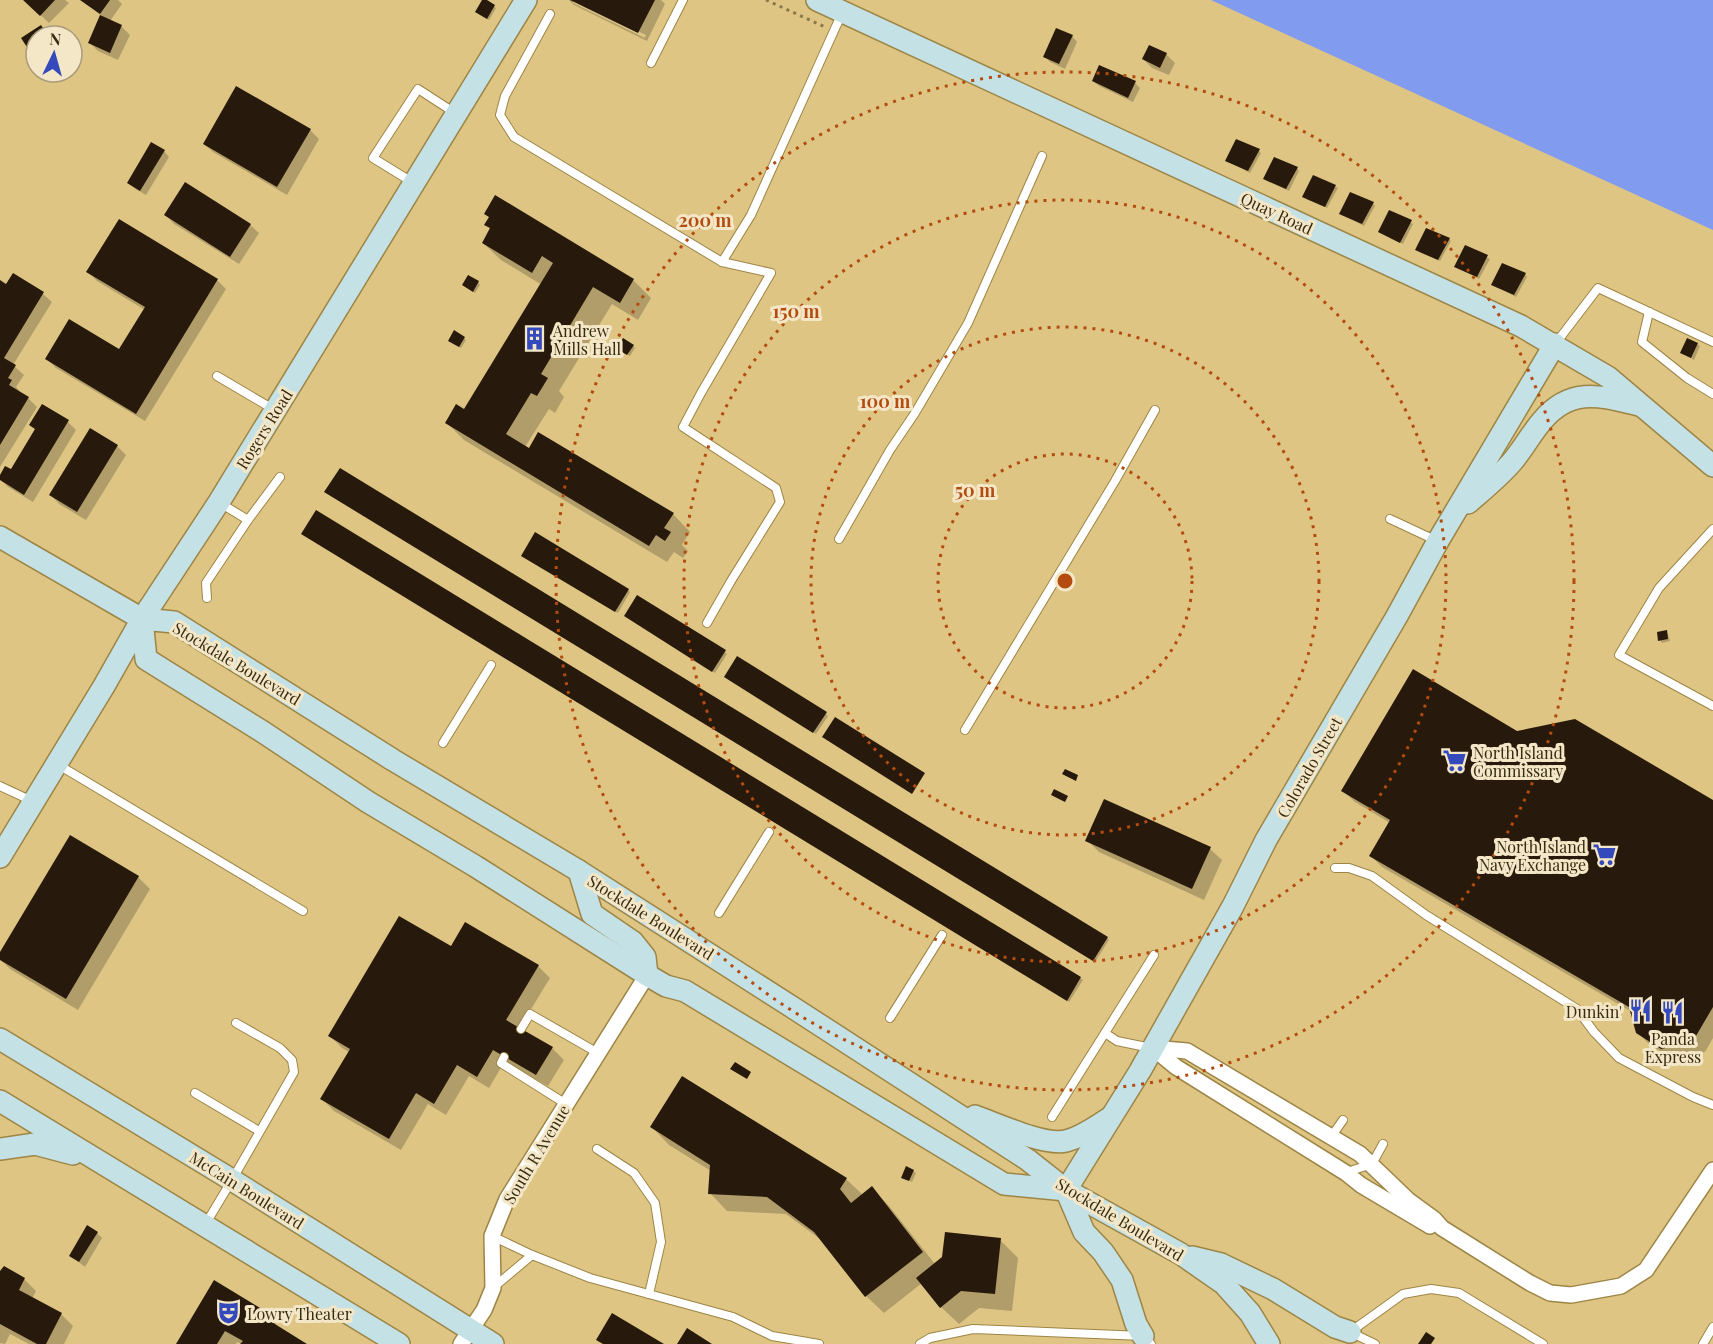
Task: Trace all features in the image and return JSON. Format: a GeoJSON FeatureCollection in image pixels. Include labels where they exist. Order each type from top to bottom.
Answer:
{"type":"FeatureCollection","features":[{"type":"Feature","properties":{"kind":"main road","name":"Rogers Road"},"geometry":{"type":"LineString","coordinates":[[0,857],[142,619],[219,502],[525,0]]}},
{"type":"Feature","properties":{"kind":"main road","name":"Quay Road"},"geometry":{"type":"LineString","coordinates":[[817,0],[838,21],[1489,311],[1555,344],[1608,377],[1713,466]]}},
{"type":"Feature","properties":{"kind":"main road","name":"Colorado Street"},"geometry":{"type":"LineString","coordinates":[[1066,1190],[1140,1071],[1233,906],[1266,840],[1450,520],[1555,344]]}},
{"type":"Feature","properties":{"kind":"main road"},"geometry":{"type":"LineString","coordinates":[[1450,520],[1512,462],[1543,420],[1559,405],[1572,397],[1600,395],[1645,407]]}},
{"type":"Feature","properties":{"kind":"main road","name":"Stockdale Boulevard"},"geometry":{"type":"LineString","coordinates":[[0,537],[142,619],[174,622],[393,760],[579,871],[1028,1160],[1066,1190],[1181,1254],[1224,1284],[1237,1297],[1255,1320],[1269,1344]]}},
{"type":"Feature","properties":{"kind":"main road"},"geometry":{"type":"LineString","coordinates":[[142,619],[146,659],[263,732],[368,802],[475,866],[647,975],[666,986],[685,991],[1004,1184],[1066,1190],[1084,1232],[1103,1252],[1122,1280],[1136,1324],[1147,1340]]}},
{"type":"Feature","properties":{"kind":"main road"},"geometry":{"type":"LineString","coordinates":[[579,871],[592,914],[633,942],[645,957],[647,975]]}},
{"type":"Feature","properties":{"kind":"main road","name":"McCain Boulevard"},"geometry":{"type":"LineString","coordinates":[[0,1039],[232,1180],[465,1337],[493,1344]]}},
{"type":"Feature","properties":{"kind":"main road"},"geometry":{"type":"LineString","coordinates":[[0,1101],[399,1344]]}},
{"type":"Feature","properties":{"kind":"main road"},"geometry":{"type":"LineString","coordinates":[[944,1105],[1038,1138],[1064,1142],[1078,1137],[1110,1118]]}},
{"type":"Feature","properties":{"kind":"main road"},"geometry":{"type":"LineString","coordinates":[[0,1149],[35,1144],[79,1156],[114,1171]]}},
{"type":"Feature","properties":{"kind":"main road"},"geometry":{"type":"LineString","coordinates":[[1181,1254],[1221,1264],[1273,1289],[1348,1335]]}},
{"type":"Feature","properties":{"kind":"street","name":"South R Avenue"},"geometry":{"type":"LineString","coordinates":[[465,1337],[484,1310],[493,1288],[492,1236],[507,1199],[647,975]]}},
{"type":"Feature","properties":{"kind":"street"},"geometry":{"type":"LineString","coordinates":[[1152,1048],[1187,1051],[1331,1137],[1372,1164],[1408,1200],[1434,1219],[1442,1228],[1550,1293],[1571,1295],[1621,1286],[1646,1270],[1713,1170]]}},
{"type":"Feature","properties":{"kind":"street"},"geometry":{"type":"LineString","coordinates":[[1152,1048],[1176,1067],[1346,1173],[1361,1185],[1428,1225],[1442,1228]]}},
{"type":"Feature","properties":{"kind":"lane"},"geometry":{"type":"LineString","coordinates":[[651,63],[683,0]]}},
{"type":"Feature","properties":{"kind":"lane"},"geometry":{"type":"LineString","coordinates":[[550,14],[505,96],[500,115],[514,137],[722,262],[771,273],[683,427],[776,488],[780,502],[730,580],[707,623]]}},
{"type":"Feature","properties":{"kind":"lane"},"geometry":{"type":"LineString","coordinates":[[722,262],[751,215],[838,21]]}},
{"type":"Feature","properties":{"kind":"lane"},"geometry":{"type":"LineString","coordinates":[[413,183],[373,158],[418,89],[455,113]]}},
{"type":"Feature","properties":{"kind":"lane"},"geometry":{"type":"LineString","coordinates":[[839,539],[968,322],[1042,156]]}},
{"type":"Feature","properties":{"kind":"lane"},"geometry":{"type":"LineString","coordinates":[[1555,344],[1598,288],[1713,342]]}},
{"type":"Feature","properties":{"kind":"lane"},"geometry":{"type":"LineString","coordinates":[[1649,312],[1642,342],[1687,378],[1713,394]]}},
{"type":"Feature","properties":{"kind":"lane"},"geometry":{"type":"LineString","coordinates":[[218,376],[275,411]]}},
{"type":"Feature","properties":{"kind":"lane"},"geometry":{"type":"LineString","coordinates":[[965,730],[1116,481],[1155,410]]}},
{"type":"Feature","properties":{"kind":"lane"},"geometry":{"type":"LineString","coordinates":[[207,598],[206,583],[280,477]]}},
{"type":"Feature","properties":{"kind":"lane"},"geometry":{"type":"LineString","coordinates":[[219,502],[248,520]]}},
{"type":"Feature","properties":{"kind":"lane"},"geometry":{"type":"LineString","coordinates":[[1390,519],[1438,541]]}},
{"type":"Feature","properties":{"kind":"lane"},"geometry":{"type":"LineString","coordinates":[[1713,529],[1659,588],[1619,655],[1713,706]]}},
{"type":"Feature","properties":{"kind":"lane"},"geometry":{"type":"LineString","coordinates":[[443,743],[490,665]]}},
{"type":"Feature","properties":{"kind":"lane"},"geometry":{"type":"LineString","coordinates":[[56,763],[303,911]]}},
{"type":"Feature","properties":{"kind":"lane"},"geometry":{"type":"LineString","coordinates":[[0,786],[33,801]]}},
{"type":"Feature","properties":{"kind":"lane"},"geometry":{"type":"LineString","coordinates":[[719,913],[769,832]]}},
{"type":"Feature","properties":{"kind":"lane"},"geometry":{"type":"LineString","coordinates":[[1335,868],[1349,868],[1372,876],[1426,915],[1577,1009],[1594,1032],[1619,1058],[1713,1105]]}},
{"type":"Feature","properties":{"kind":"lane"},"geometry":{"type":"LineString","coordinates":[[890,1018],[942,935]]}},
{"type":"Feature","properties":{"kind":"lane"},"geometry":{"type":"LineString","coordinates":[[1052,1117],[1154,955]]}},
{"type":"Feature","properties":{"kind":"lane"},"geometry":{"type":"LineString","coordinates":[[521,1029],[530,1014],[598,1053]]}},
{"type":"Feature","properties":{"kind":"lane"},"geometry":{"type":"LineString","coordinates":[[205,1225],[294,1072],[292,1060],[280,1048],[236,1023]]}},
{"type":"Feature","properties":{"kind":"lane"},"geometry":{"type":"LineString","coordinates":[[1105,1033],[1117,1041],[1152,1048]]}},
{"type":"Feature","properties":{"kind":"lane"},"geometry":{"type":"LineString","coordinates":[[504,1057],[501,1063],[566,1104]]}},
{"type":"Feature","properties":{"kind":"lane"},"geometry":{"type":"LineString","coordinates":[[195,1093],[259,1131]]}},
{"type":"Feature","properties":{"kind":"lane"},"geometry":{"type":"LineString","coordinates":[[1331,1137],[1343,1120]]}},
{"type":"Feature","properties":{"kind":"lane"},"geometry":{"type":"LineString","coordinates":[[1346,1173],[1372,1164],[1383,1144]]}},
{"type":"Feature","properties":{"kind":"lane"},"geometry":{"type":"LineString","coordinates":[[597,1149],[634,1173],[655,1203],[661,1242],[650,1294]]}},
{"type":"Feature","properties":{"kind":"lane"},"geometry":{"type":"LineString","coordinates":[[492,1236],[590,1278],[733,1317],[772,1336],[819,1344]]}},
{"type":"Feature","properties":{"kind":"lane"},"geometry":{"type":"LineString","coordinates":[[493,1288],[532,1255]]}},
{"type":"Feature","properties":{"kind":"lane"},"geometry":{"type":"LineString","coordinates":[[1348,1335],[1403,1294],[1431,1288],[1459,1293],[1543,1344]]}},
{"type":"Feature","properties":{"kind":"lane"},"geometry":{"type":"LineString","coordinates":[[1703,1344],[1713,1327]]}},
{"type":"Feature","properties":{"kind":"lane"},"geometry":{"type":"LineString","coordinates":[[920,1344],[930,1338],[973,1329],[1147,1340]]}},
{"type":"Feature","properties":{"kind":"lane"},"geometry":{"type":"LineString","coordinates":[[1348,1335],[1375,1344]]}},
{"type":"Feature","properties":{"kind":"path"},"geometry":{"type":"LineString","coordinates":[[766,0],[838,21]]}},
{"type":"Feature","properties":{"kind":"water"},"geometry":{"type":"Polygon","coordinates":[[[1211,0],[1713,0],[1713,230],[1211,0]]]}},
{"type":"Feature","properties":{"kind":"building"},"geometry":{"type":"Polygon","coordinates":[[[23,0],[55,0],[40,16],[23,0]]]}},
{"type":"Feature","properties":{"kind":"building"},"geometry":{"type":"Polygon","coordinates":[[[80,0],[110,0],[100,14],[80,0]]]}},
{"type":"Feature","properties":{"kind":"building"},"geometry":{"type":"Polygon","coordinates":[[[482,0],[495,5],[487,19],[475,12],[482,0]]]}},
{"type":"Feature","properties":{"kind":"building"},"geometry":{"type":"Polygon","coordinates":[[[570,0],[655,0],[638,33],[570,0]]]}},
{"type":"Feature","properties":{"kind":"building"},"geometry":{"type":"Polygon","coordinates":[[[100,15],[122,25],[110,53],[88,43],[100,15]]]}},
{"type":"Feature","properties":{"kind":"building"},"geometry":{"type":"Polygon","coordinates":[[[1056,28],[1073,35],[1059,64],[1043,57],[1056,28]]]}},
{"type":"Feature","properties":{"kind":"building"},"geometry":{"type":"Polygon","coordinates":[[[1149,45],[1167,53],[1160,68],[1142,59],[1149,45]]]}},
{"type":"Feature","properties":{"kind":"building"},"geometry":{"type":"Polygon","coordinates":[[[1099,65],[1136,81],[1128,98],[1092,81],[1099,65]]]}},
{"type":"Feature","properties":{"kind":"building"},"geometry":{"type":"Polygon","coordinates":[[[236,86],[311,129],[277,187],[203,144],[236,86]]]}},
{"type":"Feature","properties":{"kind":"building"},"geometry":{"type":"Polygon","coordinates":[[[1236,139],[1260,149],[1248,171],[1225,161],[1236,139]]]}},
{"type":"Feature","properties":{"kind":"building"},"geometry":{"type":"Polygon","coordinates":[[[151,142],[165,150],[140,191],[127,183],[151,142]]]}},
{"type":"Feature","properties":{"kind":"building"},"geometry":{"type":"Polygon","coordinates":[[[1274,157],[1298,167],[1286,189],[1263,179],[1274,157]]]}},
{"type":"Feature","properties":{"kind":"building"},"geometry":{"type":"Polygon","coordinates":[[[1313,175],[1336,185],[1325,207],[1302,197],[1313,175]]]}},
{"type":"Feature","properties":{"kind":"building"},"geometry":{"type":"Polygon","coordinates":[[[185,182],[251,224],[230,257],[164,215],[185,182]]]}},
{"type":"Feature","properties":{"kind":"building"},"geometry":{"type":"Polygon","coordinates":[[[1350,192],[1374,202],[1362,224],[1339,214],[1350,192]]]}},
{"type":"Feature","properties":{"kind":"building","name":"Andrew Mills Hall"},"geometry":{"type":"Polygon","coordinates":[[[495,195],[634,279],[620,303],[593,287],[541,374],[548,378],[537,396],[531,393],[506,434],[529,448],[538,432],[674,513],[664,528],[671,532],[665,541],[656,535],[649,546],[445,423],[456,404],[464,409],[553,263],[542,256],[532,273],[482,243],[490,228],[484,225],[489,217],[484,214],[495,195]]]}},
{"type":"Feature","properties":{"kind":"building"},"geometry":{"type":"Polygon","coordinates":[[[1389,210],[1412,220],[1400,243],[1378,232],[1389,210]]]}},
{"type":"Feature","properties":{"kind":"building"},"geometry":{"type":"Polygon","coordinates":[[[119,219],[218,279],[136,414],[45,359],[69,319],[119,349],[145,307],[86,272],[119,219]]]}},
{"type":"Feature","properties":{"kind":"building"},"geometry":{"type":"Polygon","coordinates":[[[1426,228],[1450,238],[1438,260],[1415,250],[1426,228]]]}},
{"type":"Feature","properties":{"kind":"building"},"geometry":{"type":"Polygon","coordinates":[[[1465,245],[1488,255],[1477,277],[1454,267],[1465,245]]]}},
{"type":"Feature","properties":{"kind":"building"},"geometry":{"type":"Polygon","coordinates":[[[1502,263],[1526,273],[1514,295],[1491,285],[1502,263]]]}},
{"type":"Feature","properties":{"kind":"building"},"geometry":{"type":"Polygon","coordinates":[[[13,273],[44,292],[4,358],[16,365],[8,378],[12,380],[9,385],[29,397],[0,445],[0,280],[6,284],[13,273]]]}},
{"type":"Feature","properties":{"kind":"building"},"geometry":{"type":"Polygon","coordinates":[[[468,275],[479,281],[473,292],[462,285],[468,275]]]}},
{"type":"Feature","properties":{"kind":"building"},"geometry":{"type":"Polygon","coordinates":[[[454,330],[465,337],[459,347],[448,341],[454,330]]]}},
{"type":"Feature","properties":{"kind":"building"},"geometry":{"type":"Polygon","coordinates":[[[623,338],[634,345],[627,355],[617,349],[623,338]]]}},
{"type":"Feature","properties":{"kind":"building"},"geometry":{"type":"Polygon","coordinates":[[[1687,338],[1698,343],[1691,358],[1680,353],[1687,338]]]}},
{"type":"Feature","properties":{"kind":"building"},"geometry":{"type":"Polygon","coordinates":[[[42,404],[69,420],[24,495],[0,480],[0,475],[5,466],[11,469],[35,429],[29,425],[42,404]]]}},
{"type":"Feature","properties":{"kind":"building"},"geometry":{"type":"Polygon","coordinates":[[[90,428],[118,445],[77,512],[49,495],[90,428]]]}},
{"type":"Feature","properties":{"kind":"building"},"geometry":{"type":"Polygon","coordinates":[[[340,468],[1108,937],[1093,961],[324,492],[340,468]]]}},
{"type":"Feature","properties":{"kind":"building"},"geometry":{"type":"Polygon","coordinates":[[[316,510],[1081,977],[1067,1001],[301,534],[316,510]]]}},
{"type":"Feature","properties":{"kind":"building"},"geometry":{"type":"Polygon","coordinates":[[[535,532],[629,589],[615,612],[521,556],[535,532]]]}},
{"type":"Feature","properties":{"kind":"building"},"geometry":{"type":"Polygon","coordinates":[[[637,595],[726,650],[712,672],[624,616],[637,595]]]}},
{"type":"Feature","properties":{"kind":"building"},"geometry":{"type":"Polygon","coordinates":[[[1667,630],[1668,639],[1658,641],[1657,632],[1667,630]]]}},
{"type":"Feature","properties":{"kind":"building"},"geometry":{"type":"Polygon","coordinates":[[[737,656],[827,712],[813,733],[724,677],[737,656]]]}},
{"type":"Feature","properties":{"kind":"building","name":"North Island Navy Exchange"},"geometry":{"type":"Polygon","coordinates":[[[1413,669],[1517,731],[1575,719],[1713,800],[1713,1007],[1693,1041],[1661,1049],[1636,1033],[1629,1007],[1369,856],[1390,820],[1341,791],[1413,669]]]}},
{"type":"Feature","properties":{"kind":"building"},"geometry":{"type":"Polygon","coordinates":[[[835,717],[925,773],[912,794],[822,737],[835,717]]]}},
{"type":"Feature","properties":{"kind":"building"},"geometry":{"type":"Polygon","coordinates":[[[1065,769],[1078,775],[1076,781],[1062,774],[1065,769]]]}},
{"type":"Feature","properties":{"kind":"building"},"geometry":{"type":"Polygon","coordinates":[[[1054,789],[1068,796],[1065,802],[1051,795],[1054,789]]]}},
{"type":"Feature","properties":{"kind":"building"},"geometry":{"type":"Polygon","coordinates":[[[1104,799],[1211,847],[1192,889],[1085,841],[1104,799]]]}},
{"type":"Feature","properties":{"kind":"building"},"geometry":{"type":"Polygon","coordinates":[[[70,835],[139,876],[66,999],[0,960],[0,952],[70,835]]]}},
{"type":"Feature","properties":{"kind":"building"},"geometry":{"type":"Polygon","coordinates":[[[399,916],[451,946],[465,922],[539,965],[506,1020],[553,1047],[536,1075],[493,1050],[477,1077],[457,1065],[434,1104],[416,1093],[389,1139],[320,1099],[350,1049],[328,1036],[399,916]]]}},
{"type":"Feature","properties":{"kind":"building"},"geometry":{"type":"Polygon","coordinates":[[[735,1062],[751,1072],[747,1079],[730,1069],[735,1062]]]}},
{"type":"Feature","properties":{"kind":"building"},"geometry":{"type":"Polygon","coordinates":[[[682,1076],[847,1178],[840,1189],[851,1203],[872,1186],[923,1252],[865,1297],[814,1232],[767,1197],[708,1194],[710,1165],[650,1127],[682,1076]]]}},
{"type":"Feature","properties":{"kind":"building"},"geometry":{"type":"Polygon","coordinates":[[[906,1166],[914,1170],[909,1181],[901,1178],[906,1166]]]}},
{"type":"Feature","properties":{"kind":"building"},"geometry":{"type":"Polygon","coordinates":[[[87,1225],[98,1232],[79,1262],[69,1256],[87,1225]]]}},
{"type":"Feature","properties":{"kind":"building"},"geometry":{"type":"Polygon","coordinates":[[[945,1232],[1001,1238],[995,1294],[961,1291],[940,1308],[916,1278],[942,1257],[945,1232]]]}},
{"type":"Feature","properties":{"kind":"building"},"geometry":{"type":"Polygon","coordinates":[[[4,1266],[25,1278],[19,1290],[62,1313],[46,1344],[37,1344],[0,1324],[0,1271],[4,1266]]]}},
{"type":"Feature","properties":{"kind":"building","name":"Lowry Theater"},"geometry":{"type":"Polygon","coordinates":[[[214,1280],[265,1311],[262,1316],[307,1344],[240,1344],[243,1341],[225,1331],[217,1344],[176,1344],[214,1280]]]}},
{"type":"Feature","properties":{"kind":"building"},"geometry":{"type":"Polygon","coordinates":[[[612,1313],[664,1344],[603,1344],[596,1340],[612,1313]]]}},
{"type":"Feature","properties":{"kind":"building"},"geometry":{"type":"Polygon","coordinates":[[[687,1328],[712,1344],[677,1344],[687,1328]]]}},
{"type":"Feature","properties":{"kind":"building"},"geometry":{"type":"Polygon","coordinates":[[[1426,1332],[1435,1338],[1431,1344],[1418,1344],[1426,1332]]]}},
{"type":"Feature","properties":{"kind":"place","name":"Andrew Mills Hall"},"geometry":{"type":"Point","coordinates":[535,339]}},
{"type":"Feature","properties":{"kind":"place","name":"North Island Commissary"},"geometry":{"type":"Point","coordinates":[1455,761]}},
{"type":"Feature","properties":{"kind":"place","name":"North Island Navy Exchange"},"geometry":{"type":"Point","coordinates":[1604,855]}},
{"type":"Feature","properties":{"kind":"place","name":"Dunkin'"},"geometry":{"type":"Point","coordinates":[1640,1011]}},
{"type":"Feature","properties":{"kind":"place","name":"Panda Express"},"geometry":{"type":"Point","coordinates":[1673,1013]}},
{"type":"Feature","properties":{"kind":"place","name":"Lowry Theater"},"geometry":{"type":"Point","coordinates":[229,1313]}}]}
